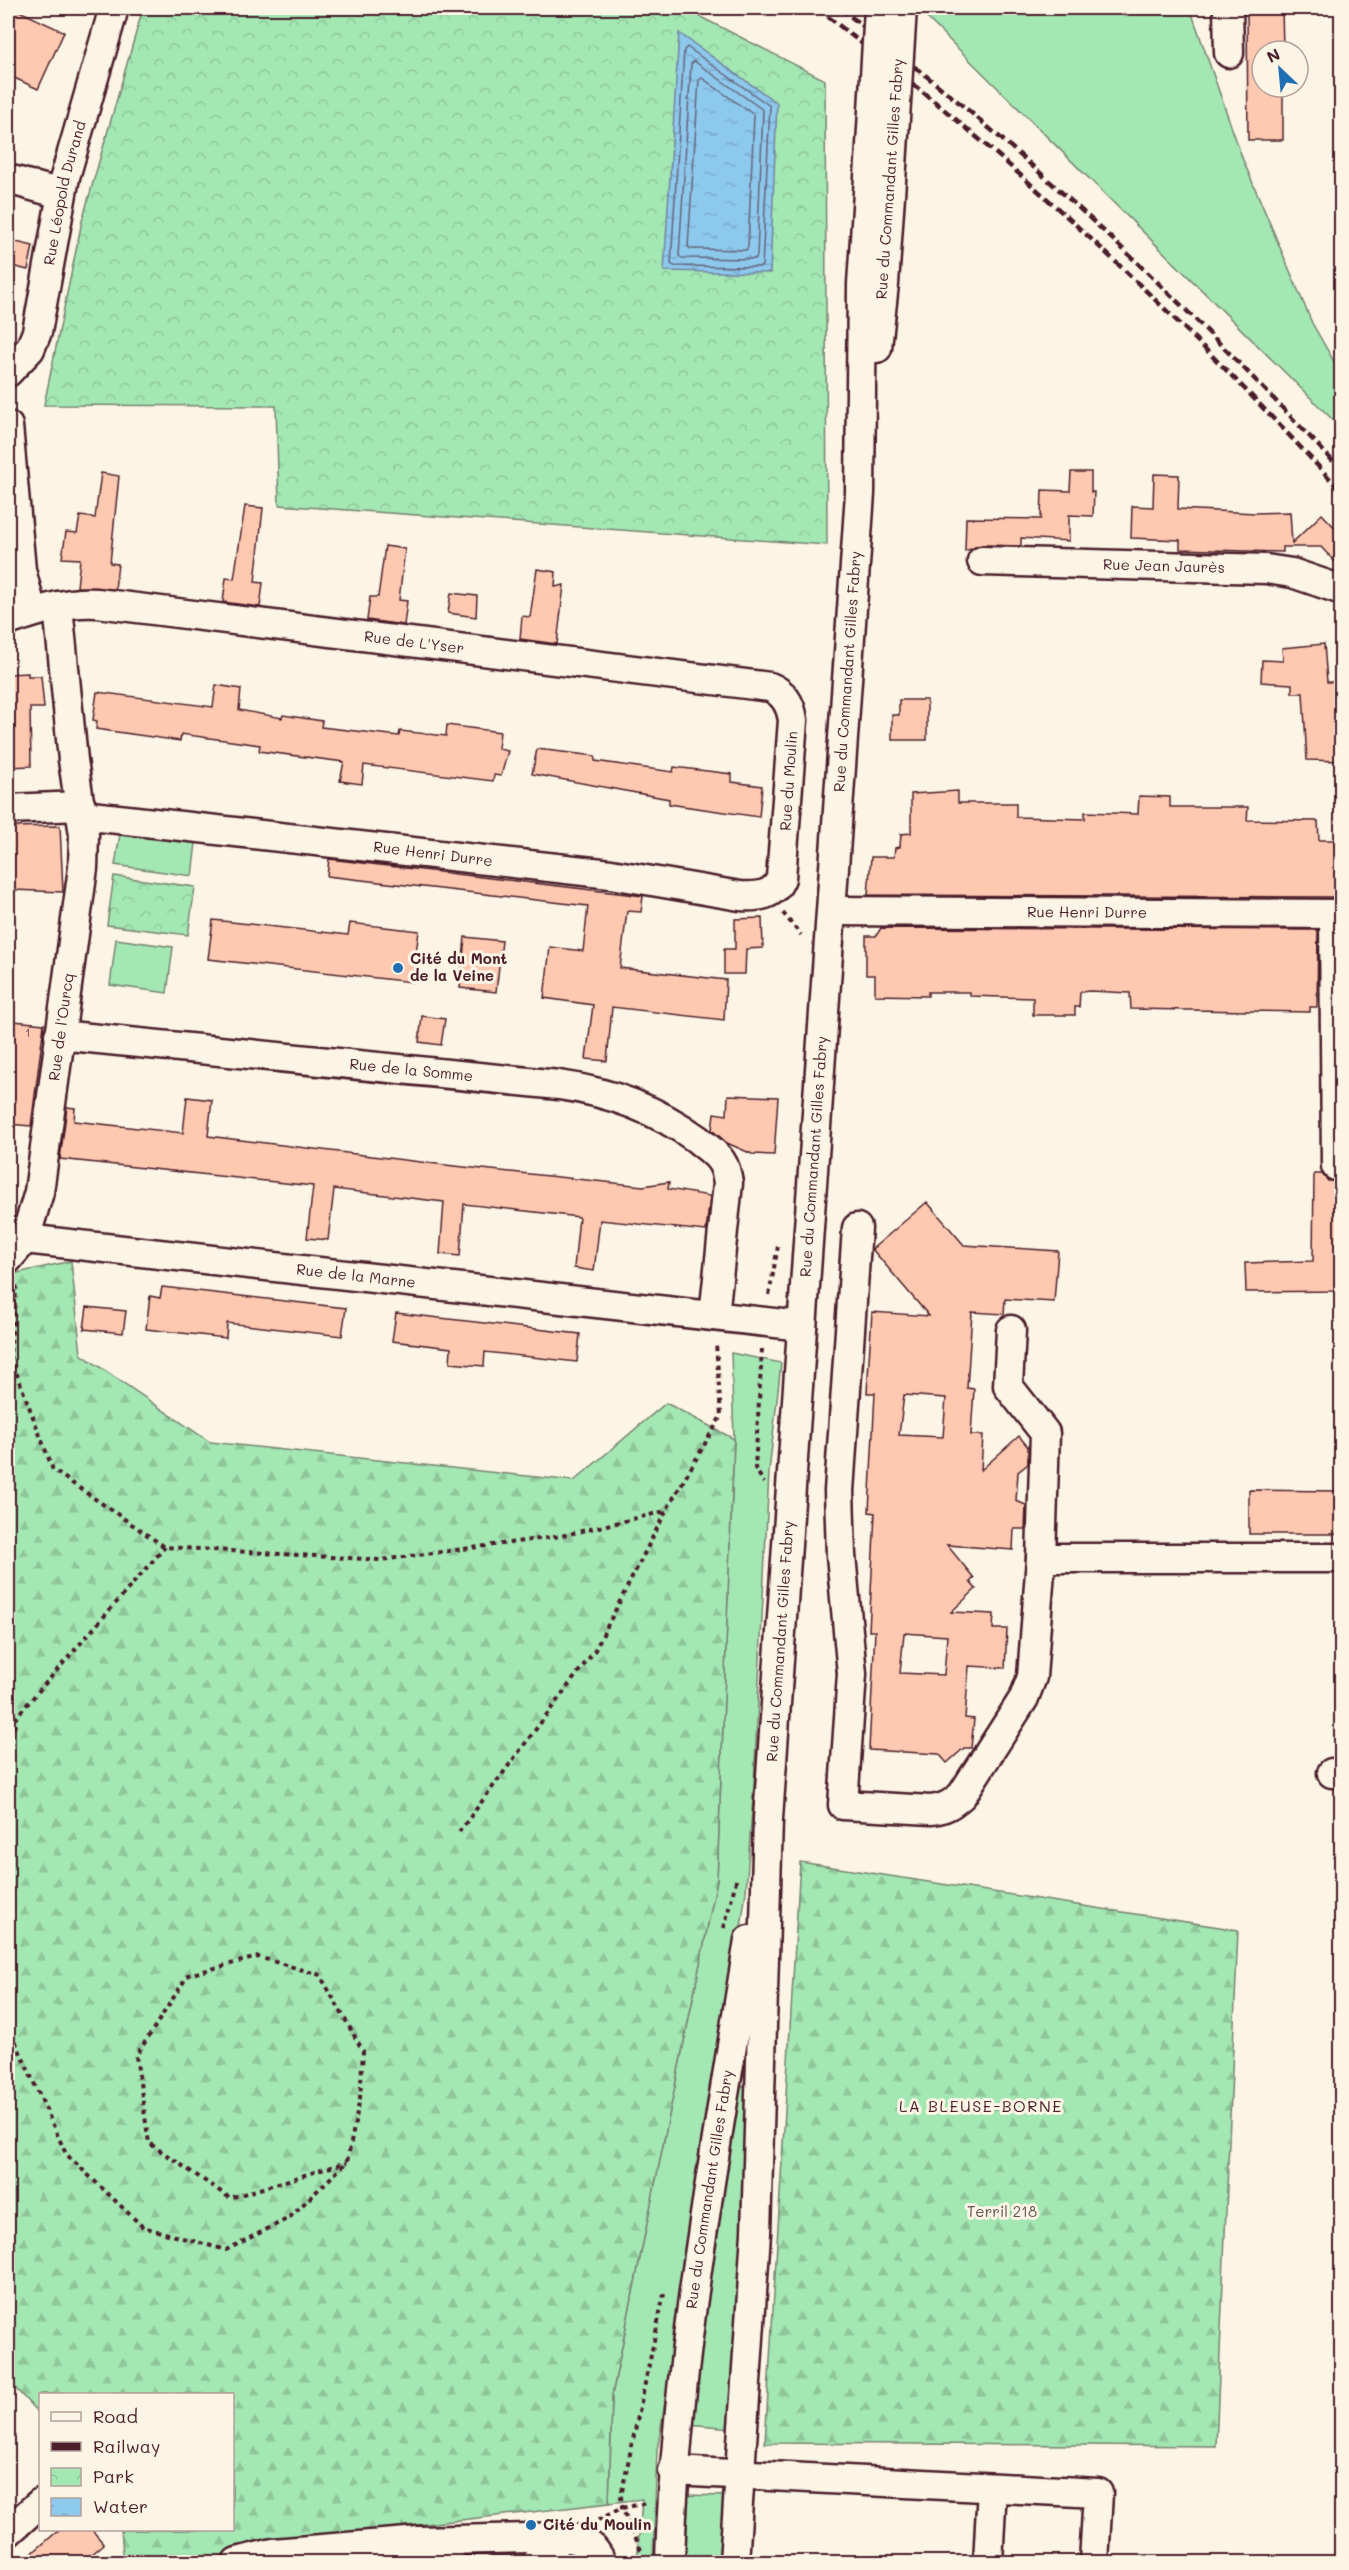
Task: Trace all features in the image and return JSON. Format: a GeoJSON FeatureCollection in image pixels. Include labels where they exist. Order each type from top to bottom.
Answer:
{"type":"FeatureCollection","features":[{"type":"Feature","properties":{"kind":"street","name":"Rue du Commandant Gilles Fabry"},"geometry":{"type":"LineString","coordinates":[[879,8],[881,164]]}},
{"type":"Feature","properties":{"kind":"street","name":"Rue du Commandant Gilles Fabry"},"geometry":{"type":"LineString","coordinates":[[734,2562],[756,2233],[768,1819],[860,493],[861,284],[881,164],[902,8]]}},
{"type":"Feature","properties":{"kind":"street"},"geometry":{"type":"LineString","coordinates":[[1228,8],[1229,53]]}},
{"type":"Feature","properties":{"kind":"street","name":"Rue Léopold Durand"},"geometry":{"type":"LineString","coordinates":[[8,372],[30,349],[37,332],[62,194],[105,11]]}},
{"type":"Feature","properties":{"kind":"street"},"geometry":{"type":"LineString","coordinates":[[8,179],[62,194]]}},
{"type":"Feature","properties":{"kind":"street"},"geometry":{"type":"LineString","coordinates":[[8,426],[21,570],[32,613]]}},
{"type":"Feature","properties":{"kind":"street","name":"Rue Jean Jaurès"},"geometry":{"type":"LineString","coordinates":[[982,561],[1266,569],[1292,573],[1341,590]]}},
{"type":"Feature","properties":{"kind":"street","name":"Rue de L'Yser"},"geometry":{"type":"LineString","coordinates":[[32,613],[76,603],[98,603],[770,687]]}},
{"type":"Feature","properties":{"kind":"street","name":"Rue de l'Ourcq"},"geometry":{"type":"LineString","coordinates":[[15,1251],[39,1192],[83,868],[81,811],[73,760],[32,613]]}},
{"type":"Feature","properties":{"kind":"street","name":"Rue du Moulin"},"geometry":{"type":"LineString","coordinates":[[770,687],[782,694],[790,706],[793,720],[783,861],[773,889]]}},
{"type":"Feature","properties":{"kind":"street","name":"Rue Henri Durre"},"geometry":{"type":"LineString","coordinates":[[8,808],[81,811],[611,874],[740,896],[773,889]]}},
{"type":"Feature","properties":{"kind":"street","name":"Rue Henri Durre"},"geometry":{"type":"LineString","coordinates":[[832,911],[1338,914]]}},
{"type":"Feature","properties":{"kind":"street"},"geometry":{"type":"LineString","coordinates":[[1336,1166],[1338,914]]}},
{"type":"Feature","properties":{"kind":"street","name":"Rue de la Somme"},"geometry":{"type":"LineString","coordinates":[[59,1035],[580,1089],[633,1103],[679,1126],[720,1159],[728,1183],[714,1316]]}},
{"type":"Feature","properties":{"kind":"street"},"geometry":{"type":"LineString","coordinates":[[857,1228],[839,1491],[840,1537],[852,1674],[843,1805],[939,1810],[954,1802],[962,1795],[1024,1698],[1032,1677],[1041,1558],[1045,1432],[1008,1386],[1011,1330]]}},
{"type":"Feature","properties":{"kind":"street","name":"Rue de la Marne"},"geometry":{"type":"LineString","coordinates":[[15,1251],[802,1326]]}},
{"type":"Feature","properties":{"kind":"street"},"geometry":{"type":"LineString","coordinates":[[1041,1558],[1341,1558]]}},
{"type":"Feature","properties":{"kind":"street","name":"Rue du Commandant Gilles Fabry"},"geometry":{"type":"LineString","coordinates":[[657,2560],[671,2515],[673,2471],[700,2257],[768,1819]]}},
{"type":"Feature","properties":{"kind":"street"},"geometry":{"type":"LineString","coordinates":[[673,2471],[1098,2493],[1094,2562]]}},
{"type":"Feature","properties":{"kind":"street"},"geometry":{"type":"LineString","coordinates":[[988,2562],[992,2488]]}},
{"type":"Feature","properties":{"kind":"street"},"geometry":{"type":"LineString","coordinates":[[8,2532],[39,2504]]}},
{"type":"Feature","properties":{"kind":"street"},"geometry":{"type":"LineString","coordinates":[[537,2562],[563,2538]]}},
{"type":"Feature","properties":{"kind":"street"},"geometry":{"type":"LineString","coordinates":[[237,2562],[273,2553],[420,2541],[563,2538],[582,2540],[588,2544],[601,2562]]}},
{"type":"Feature","properties":{"kind":"street"},"geometry":{"type":"LineString","coordinates":[[420,2541],[440,2552],[451,2562]]}},
{"type":"Feature","properties":{"kind":"path"},"geometry":{"type":"LineString","coordinates":[[773,889],[806,941],[806,931]]}},
{"type":"Feature","properties":{"kind":"path"},"geometry":{"type":"LineString","coordinates":[[765,1484],[755,1468],[764,1322],[779,1242]]}},
{"type":"Feature","properties":{"kind":"path"},"geometry":{"type":"LineString","coordinates":[[8,1361],[17,1279],[15,1251]]}},
{"type":"Feature","properties":{"kind":"path"},"geometry":{"type":"LineString","coordinates":[[459,1832],[595,1650],[666,1511],[721,1416],[714,1316]]}},
{"type":"Feature","properties":{"kind":"path"},"geometry":{"type":"LineString","coordinates":[[10,1356],[53,1470],[165,1547],[381,1560],[561,1536],[666,1511]]}},
{"type":"Feature","properties":{"kind":"path"},"geometry":{"type":"LineString","coordinates":[[8,1764],[16,1717],[165,1547]]}},
{"type":"Feature","properties":{"kind":"path"},"geometry":{"type":"LineString","coordinates":[[722,1936],[740,1869]]}},
{"type":"Feature","properties":{"kind":"path"},"geometry":{"type":"LineString","coordinates":[[8,2025],[66,2154],[143,2227],[226,2250],[289,2218],[347,2162],[360,2098],[363,2051],[320,1975],[258,1957],[188,1976],[136,2056],[149,2143],[230,2198],[347,2162]]}},
{"type":"Feature","properties":{"kind":"path"},"geometry":{"type":"LineString","coordinates":[[657,2560],[636,2536],[622,2508],[622,2484],[666,2285]]}},
{"type":"Feature","properties":{"kind":"path"},"geometry":{"type":"LineString","coordinates":[[563,2538],[622,2508],[650,2502],[671,2515]]}},
{"type":"Feature","properties":{"kind":"green space"},"geometry":{"type":"Polygon","coordinates":[[[143,8],[683,8],[825,80],[827,545],[279,505],[276,406],[44,405],[82,221],[143,8]]]}},
{"type":"Feature","properties":{"kind":"green space"},"geometry":{"type":"Polygon","coordinates":[[[921,8],[1190,8],[1243,160],[1312,323],[1341,374],[1341,428],[921,12],[921,8]]]}},
{"type":"Feature","properties":{"kind":"green space"},"geometry":{"type":"Polygon","coordinates":[[[120,834],[196,843],[192,876],[115,865],[120,834]]]}},
{"type":"Feature","properties":{"kind":"green space"},"geometry":{"type":"Polygon","coordinates":[[[114,876],[195,887],[188,935],[107,925],[114,876]]]}},
{"type":"Feature","properties":{"kind":"green space"},"geometry":{"type":"Polygon","coordinates":[[[116,939],[173,947],[167,993],[110,985],[116,939]]]}},
{"type":"Feature","properties":{"kind":"green space"},"geometry":{"type":"Polygon","coordinates":[[[71,1261],[81,1354],[210,1442],[574,1481],[666,1403],[734,1439],[717,1880],[612,2395],[609,2503],[235,2546],[231,2562],[124,2562],[121,2531],[234,2531],[234,2393],[39,2393],[39,2414],[8,2380],[8,1275],[71,1261]]]}},
{"type":"Feature","properties":{"kind":"green space"},"geometry":{"type":"Polygon","coordinates":[[[731,1353],[781,1363],[769,1472],[754,1784],[746,1891],[727,2031],[657,2451],[653,2562],[637,2562],[642,2499],[609,2503],[612,2395],[717,1880],[734,1439],[731,1353]]]}},
{"type":"Feature","properties":{"kind":"green space","name":"Terril 218"},"geometry":{"type":"Polygon","coordinates":[[[800,1862],[1238,1930],[1216,2446],[765,2443],[800,1862]]]}},
{"type":"Feature","properties":{"kind":"green space"},"geometry":{"type":"Polygon","coordinates":[[[741,2086],[755,2087],[733,2428],[687,2424],[703,2312],[741,2086]]]}},
{"type":"Feature","properties":{"kind":"green space"},"geometry":{"type":"Polygon","coordinates":[[[683,2495],[729,2496],[724,2562],[680,2562],[683,2495]]]}},
{"type":"Feature","properties":{"kind":"water"},"geometry":{"type":"Polygon","coordinates":[[[679,33],[777,103],[770,273],[664,271],[679,33]]]}},
{"type":"Feature","properties":{"kind":"building"},"geometry":{"type":"Polygon","coordinates":[[[8,8],[13,8],[64,32],[38,89],[8,75],[8,8]]]}},
{"type":"Feature","properties":{"kind":"building"},"geometry":{"type":"Polygon","coordinates":[[[1247,8],[1282,8],[1283,39],[1250,39],[1250,99],[1283,99],[1283,140],[1248,140],[1247,8]]]}},
{"type":"Feature","properties":{"kind":"building"},"geometry":{"type":"Polygon","coordinates":[[[12,241],[33,246],[28,270],[8,265],[12,241]]]}},
{"type":"Feature","properties":{"kind":"building"},"geometry":{"type":"Polygon","coordinates":[[[1071,472],[1091,472],[1091,492],[1094,492],[1093,516],[1069,515],[1069,541],[1021,538],[1021,546],[982,545],[965,551],[966,518],[1041,519],[1042,490],[1070,491],[1071,472]]]}},
{"type":"Feature","properties":{"kind":"building"},"geometry":{"type":"Polygon","coordinates":[[[101,473],[119,476],[110,563],[118,564],[115,589],[77,587],[80,559],[62,558],[66,532],[77,533],[80,516],[95,518],[101,473]]]}},
{"type":"Feature","properties":{"kind":"building"},"geometry":{"type":"Polygon","coordinates":[[[1154,474],[1179,475],[1178,509],[1255,513],[1290,512],[1292,543],[1322,514],[1341,534],[1341,568],[1321,547],[1283,547],[1283,552],[1180,549],[1180,540],[1131,538],[1132,506],[1153,507],[1154,474]]]}},
{"type":"Feature","properties":{"kind":"building"},"geometry":{"type":"Polygon","coordinates":[[[245,506],[263,508],[255,582],[263,583],[260,607],[223,602],[226,578],[234,579],[245,506]]]}},
{"type":"Feature","properties":{"kind":"building"},"geometry":{"type":"Polygon","coordinates":[[[385,546],[405,549],[399,600],[407,601],[404,625],[367,620],[370,597],[378,597],[385,546]]]}},
{"type":"Feature","properties":{"kind":"building"},"geometry":{"type":"Polygon","coordinates":[[[537,569],[556,572],[555,587],[564,585],[557,644],[520,639],[522,616],[530,617],[537,569]]]}},
{"type":"Feature","properties":{"kind":"building"},"geometry":{"type":"Polygon","coordinates":[[[451,593],[477,596],[476,617],[448,613],[451,593]]]}},
{"type":"Feature","properties":{"kind":"building"},"geometry":{"type":"Polygon","coordinates":[[[1324,644],[1327,682],[1341,682],[1341,761],[1307,760],[1303,693],[1292,693],[1292,684],[1261,682],[1262,660],[1283,661],[1282,648],[1324,644]]]}},
{"type":"Feature","properties":{"kind":"building"},"geometry":{"type":"Polygon","coordinates":[[[28,673],[28,676],[41,676],[44,708],[30,708],[31,766],[8,767],[8,674],[28,673]]]}},
{"type":"Feature","properties":{"kind":"building"},"geometry":{"type":"Polygon","coordinates":[[[216,685],[241,689],[239,710],[282,718],[283,715],[322,721],[321,727],[399,736],[400,731],[446,736],[447,725],[500,732],[498,749],[508,751],[501,776],[494,775],[493,781],[364,765],[362,784],[340,781],[344,762],[259,751],[260,745],[181,734],[180,741],[96,729],[97,721],[93,720],[97,692],[213,707],[216,685]]]}},
{"type":"Feature","properties":{"kind":"building"},"geometry":{"type":"Polygon","coordinates":[[[899,700],[927,700],[927,740],[892,740],[892,715],[899,715],[899,700]]]}},
{"type":"Feature","properties":{"kind":"building"},"geometry":{"type":"Polygon","coordinates":[[[537,749],[595,756],[595,761],[673,772],[674,767],[732,774],[732,782],[762,786],[759,817],[669,804],[669,799],[532,774],[537,749]]]}},
{"type":"Feature","properties":{"kind":"building"},"geometry":{"type":"Polygon","coordinates":[[[958,791],[958,803],[1016,803],[1016,817],[1085,819],[1085,812],[1138,814],[1139,796],[1170,797],[1170,807],[1248,807],[1247,820],[1318,821],[1319,840],[1340,840],[1341,843],[1341,897],[868,895],[871,857],[894,857],[895,848],[900,847],[901,834],[911,833],[911,794],[958,791]]]}},
{"type":"Feature","properties":{"kind":"building"},"geometry":{"type":"Polygon","coordinates":[[[60,826],[63,892],[13,890],[12,860],[8,860],[8,827],[60,826]]]}},
{"type":"Feature","properties":{"kind":"building"},"geometry":{"type":"Polygon","coordinates":[[[329,859],[643,896],[641,912],[627,911],[620,968],[726,980],[724,1020],[612,1007],[607,1061],[586,1059],[593,1005],[544,998],[550,947],[583,951],[588,906],[327,876],[329,859]]]}},
{"type":"Feature","properties":{"kind":"building"},"geometry":{"type":"Polygon","coordinates":[[[762,918],[763,948],[746,949],[745,974],[724,974],[724,949],[735,949],[735,919],[762,918]]]}},
{"type":"Feature","properties":{"kind":"building"},"geometry":{"type":"Polygon","coordinates":[[[213,920],[348,935],[350,923],[419,931],[412,982],[208,959],[213,920]]]}},
{"type":"Feature","properties":{"kind":"building"},"geometry":{"type":"Polygon","coordinates":[[[881,928],[1318,930],[1317,1007],[1310,1007],[1310,1012],[1131,1009],[1130,993],[1090,991],[1080,992],[1079,1007],[1075,1007],[1075,1015],[1033,1015],[1033,998],[970,996],[970,992],[928,992],[928,996],[875,995],[875,975],[866,975],[866,936],[876,936],[881,928]]]}},
{"type":"Feature","properties":{"kind":"building"},"geometry":{"type":"Polygon","coordinates":[[[465,937],[502,941],[496,992],[460,988],[465,937]]]}},
{"type":"Feature","properties":{"kind":"building"},"geometry":{"type":"Polygon","coordinates":[[[422,1016],[445,1019],[441,1045],[419,1042],[422,1016]]]}},
{"type":"Feature","properties":{"kind":"building"},"geometry":{"type":"Polygon","coordinates":[[[13,1021],[44,1024],[31,1126],[8,1124],[8,1028],[12,1028],[13,1021]]]}},
{"type":"Feature","properties":{"kind":"building"},"geometry":{"type":"Polygon","coordinates":[[[728,1095],[778,1097],[774,1155],[752,1154],[727,1143],[712,1130],[714,1113],[727,1115],[728,1095]]]}},
{"type":"Feature","properties":{"kind":"building"},"geometry":{"type":"Polygon","coordinates":[[[187,1097],[212,1100],[208,1136],[643,1186],[669,1182],[668,1189],[710,1196],[706,1231],[600,1220],[594,1271],[574,1268],[579,1217],[464,1204],[460,1256],[440,1254],[444,1202],[334,1189],[328,1240],[307,1238],[313,1186],[60,1159],[67,1107],[75,1108],[74,1121],[183,1133],[187,1097]]]}},
{"type":"Feature","properties":{"kind":"building"},"geometry":{"type":"Polygon","coordinates":[[[1314,1174],[1322,1174],[1328,1181],[1341,1181],[1341,1291],[1246,1292],[1245,1263],[1313,1261],[1314,1174]]]}},
{"type":"Feature","properties":{"kind":"building"},"geometry":{"type":"Polygon","coordinates":[[[927,1202],[964,1245],[1058,1251],[1054,1302],[1005,1299],[1004,1314],[972,1312],[967,1388],[974,1389],[971,1435],[983,1435],[981,1470],[1019,1436],[1028,1447],[1028,1464],[1018,1472],[1016,1501],[1026,1505],[1025,1529],[1014,1529],[1013,1550],[947,1545],[974,1578],[970,1582],[976,1589],[951,1612],[994,1614],[993,1629],[1007,1629],[1005,1668],[969,1666],[965,1718],[974,1719],[971,1748],[964,1748],[947,1763],[939,1754],[869,1750],[875,1631],[869,1631],[875,1513],[869,1512],[875,1393],[867,1393],[872,1312],[929,1316],[872,1249],[927,1202]],[[904,1395],[899,1435],[943,1437],[946,1398],[904,1395]],[[904,1633],[900,1673],[944,1675],[947,1636],[904,1633]]]}},
{"type":"Feature","properties":{"kind":"building"},"geometry":{"type":"Polygon","coordinates":[[[162,1287],[346,1308],[342,1336],[227,1323],[226,1338],[146,1329],[150,1296],[160,1298],[162,1287]]]}},
{"type":"Feature","properties":{"kind":"building"},"geometry":{"type":"Polygon","coordinates":[[[87,1307],[126,1311],[123,1333],[84,1329],[87,1307]]]}},
{"type":"Feature","properties":{"kind":"building"},"geometry":{"type":"Polygon","coordinates":[[[396,1313],[580,1334],[577,1362],[485,1352],[484,1366],[450,1363],[451,1348],[392,1341],[396,1313]]]}},
{"type":"Feature","properties":{"kind":"building"},"geometry":{"type":"Polygon","coordinates":[[[1249,1490],[1341,1491],[1341,1534],[1249,1534],[1249,1490]]]}},
{"type":"Feature","properties":{"kind":"building"},"geometry":{"type":"Polygon","coordinates":[[[58,2531],[93,2531],[104,2544],[83,2562],[22,2562],[58,2531]]]}},
{"type":"Feature","properties":{"kind":"railway"},"geometry":{"type":"LineString","coordinates":[[817,8],[942,107],[1059,209],[1204,347],[1342,492]]}},
{"type":"Feature","properties":{"kind":"railway"},"geometry":{"type":"LineString","coordinates":[[840,8],[968,110],[1066,196],[1207,330],[1342,471]]}},
{"type":"Feature","properties":{"kind":"place","name":"Cité du Mont de la Veine"},"geometry":{"type":"Point","coordinates":[398,968]}},
{"type":"Feature","properties":{"kind":"place","name":"Cité du Moulin"},"geometry":{"type":"Point","coordinates":[531,2525]}},
{"type":"Feature","properties":{"kind":"district","name":"LA BLEUSE-BORNE"},"geometry":{"type":"Point","coordinates":[981,2106]}}]}
